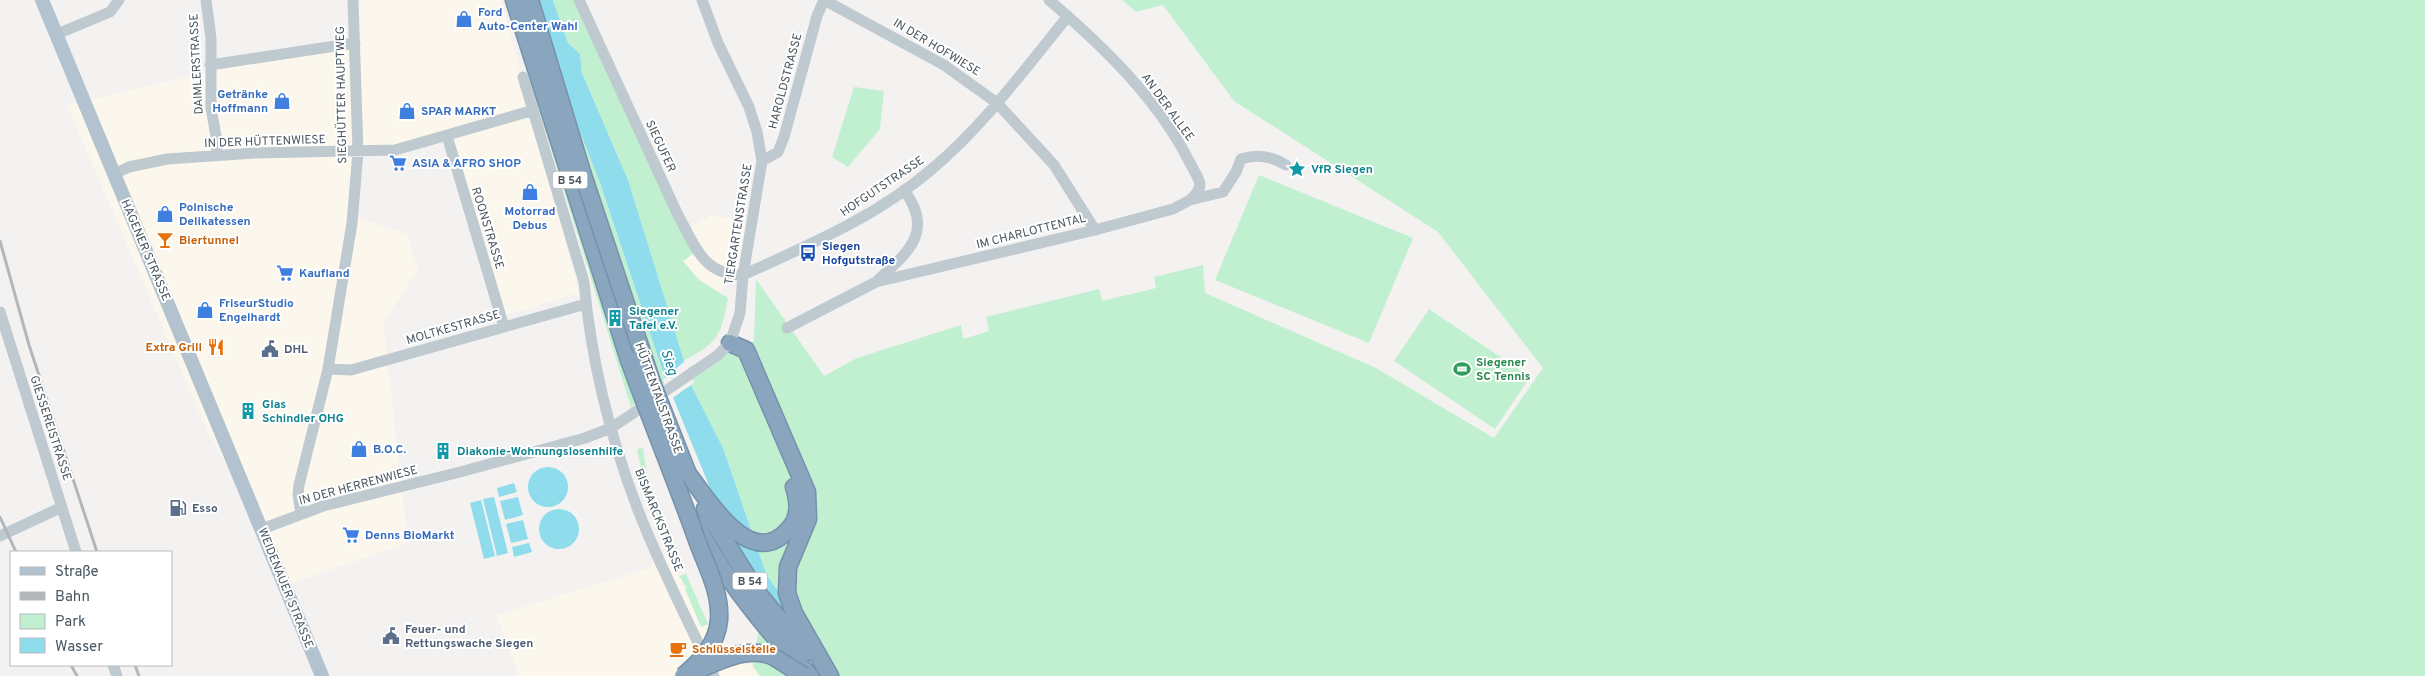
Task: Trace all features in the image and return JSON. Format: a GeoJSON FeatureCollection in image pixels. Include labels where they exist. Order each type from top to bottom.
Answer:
{"type":"FeatureCollection","features":[{"type":"Feature","properties":{"kind":"highway","name":"HÜTTENTALSTRASSE"},"geometry":{"type":"LineString","coordinates":[[514,0],[622,341],[681,494],[716,559],[766,628],[810,676]]}},
{"type":"Feature","properties":{"kind":"highway","name":"HÜTTENTALSTRASSE"},"geometry":{"type":"LineString","coordinates":[[530,0],[604,242],[654,385],[688,474],[718,532],[758,592],[830,676]]}},
{"type":"Feature","properties":{"kind":"highway"},"geometry":{"type":"LineString","coordinates":[[688,474],[725,522],[752,542],[770,541],[787,532],[797,515],[797,497],[730,343]]}},
{"type":"Feature","properties":{"kind":"highway"},"geometry":{"type":"LineString","coordinates":[[730,343],[746,350],[807,492],[808,519],[795,547],[786,575],[787,593],[794,613],[830,676]]}},
{"type":"Feature","properties":{"kind":"highway"},"geometry":{"type":"LineString","coordinates":[[681,494],[716,591],[720,611],[714,641],[696,665],[684,676]]}},
{"type":"Feature","properties":{"kind":"highway"},"geometry":{"type":"LineString","coordinates":[[684,676],[735,656],[754,652],[773,657],[804,676]]}},
{"type":"Feature","properties":{"kind":"main road","name":"HAGENER STRASSE"},"geometry":{"type":"LineString","coordinates":[[42,0],[250,500]]}},
{"type":"Feature","properties":{"kind":"main road","name":"WEIDENAUER STRASSE"},"geometry":{"type":"LineString","coordinates":[[250,500],[322,676]]}},
{"type":"Feature","properties":{"kind":"street"},"geometry":{"type":"LineString","coordinates":[[56,34],[110,12],[119,0]]}},
{"type":"Feature","properties":{"kind":"street","name":"DAIMLERSTRASSE"},"geometry":{"type":"LineString","coordinates":[[206,0],[211,38],[211,108],[216,136],[216,155]]}},
{"type":"Feature","properties":{"kind":"street","name":"SIEGHÜTTER HAUPTWEG"},"geometry":{"type":"LineString","coordinates":[[301,514],[298,503],[299,485],[328,369],[352,223],[358,152],[353,0]]}},
{"type":"Feature","properties":{"kind":"street","name":"SIEGUFER"},"geometry":{"type":"LineString","coordinates":[[579,0],[678,215],[697,251],[711,267],[718,271],[731,275],[744,275]]}},
{"type":"Feature","properties":{"kind":"street","name":"TIERGARTENSTRASSE"},"geometry":{"type":"LineString","coordinates":[[702,0],[718,43],[749,107],[757,132],[762,160],[740,313],[730,343]]}},
{"type":"Feature","properties":{"kind":"street","name":"HAROLDSTRASSE"},"geometry":{"type":"LineString","coordinates":[[762,160],[778,152],[784,137],[817,16],[824,0]]}},
{"type":"Feature","properties":{"kind":"street","name":"IN DER HOFWIESE"},"geometry":{"type":"LineString","coordinates":[[824,0],[944,65],[997,103],[1054,165],[1095,230]]}},
{"type":"Feature","properties":{"kind":"street","name":"AN DER ALLEE"},"geometry":{"type":"LineString","coordinates":[[1049,0],[1106,51],[1137,86],[1182,146],[1200,184],[1198,192],[1190,200]]}},
{"type":"Feature","properties":{"kind":"street","name":"HOFGUTSTRASSE"},"geometry":{"type":"LineString","coordinates":[[744,275],[845,227],[904,190],[954,149],[997,103],[1068,16]]}},
{"type":"Feature","properties":{"kind":"street"},"geometry":{"type":"LineString","coordinates":[[210,65],[355,43]]}},
{"type":"Feature","properties":{"kind":"street","name":"BISMARCKSTRASSE"},"geometry":{"type":"LineString","coordinates":[[523,77],[584,282],[586,304],[605,409],[611,428],[642,519],[712,673]]}},
{"type":"Feature","properties":{"kind":"street","name":"IN DER HÜTTENWIESE"},"geometry":{"type":"LineString","coordinates":[[114,174],[129,167],[167,158],[395,150],[534,110]]}},
{"type":"Feature","properties":{"kind":"street","name":"ROONSTRASSE"},"geometry":{"type":"LineString","coordinates":[[447,136],[504,327]]}},
{"type":"Feature","properties":{"kind":"street"},"geometry":{"type":"LineString","coordinates":[[1190,200],[1223,192],[1236,172],[1240,159],[1252,156],[1271,157],[1286,165]]}},
{"type":"Feature","properties":{"kind":"street","name":"IM CHARLOTTENTAL"},"geometry":{"type":"LineString","coordinates":[[876,282],[913,246],[919,228],[912,202],[904,190]]}},
{"type":"Feature","properties":{"kind":"street","name":"IM CHARLOTTENTAL"},"geometry":{"type":"LineString","coordinates":[[787,328],[876,282],[1095,230],[1173,209],[1190,200]]}},
{"type":"Feature","properties":{"kind":"street","name":"MOLTKESTRASSE"},"geometry":{"type":"LineString","coordinates":[[328,369],[351,370],[586,304]]}},
{"type":"Feature","properties":{"kind":"street","name":"GIESSEREISTRASSE"},"geometry":{"type":"LineString","coordinates":[[0,312],[76,551]]}},
{"type":"Feature","properties":{"kind":"street","name":"IN DER HERRENWIESE"},"geometry":{"type":"LineString","coordinates":[[262,529],[323,506],[549,449],[611,428],[706,363],[730,343]]}},
{"type":"Feature","properties":{"kind":"street"},"geometry":{"type":"LineString","coordinates":[[0,536],[62,507]]}},
{"type":"Feature","properties":{"kind":"street"},"geometry":{"type":"LineString","coordinates":[[697,676],[712,673]]}},
{"type":"Feature","properties":{"kind":"shaded area"},"geometry":{"type":"Polygon","coordinates":[[[353,0],[501,0],[579,293],[498,317],[446,138],[362,154],[358,218],[407,234],[418,269],[383,323],[408,543],[292,583],[207,430],[67,105],[349,40],[353,0]]]}},
{"type":"Feature","properties":{"kind":"shaded area"},"geometry":{"type":"Polygon","coordinates":[[[713,215],[732,219],[752,228],[743,275],[725,274],[721,292],[699,280],[683,261],[697,251],[685,229],[713,215]]]}},
{"type":"Feature","properties":{"kind":"shaded area"},"geometry":{"type":"Polygon","coordinates":[[[669,552],[701,627],[708,624],[719,648],[753,667],[760,676],[519,676],[497,615],[647,569],[669,552]]]}},
{"type":"Feature","properties":{"kind":"green space"},"geometry":{"type":"Polygon","coordinates":[[[508,0],[555,62],[600,183],[665,378],[666,382],[631,407],[535,98],[508,0]]]}},
{"type":"Feature","properties":{"kind":"green space"},"geometry":{"type":"Polygon","coordinates":[[[553,0],[579,0],[697,251],[683,261],[699,280],[728,298],[723,321],[716,337],[704,349],[683,361],[628,180],[582,73],[580,54],[568,43],[553,0]]]}},
{"type":"Feature","properties":{"kind":"green space"},"geometry":{"type":"Polygon","coordinates":[[[1122,0],[2425,0],[2425,676],[760,676],[753,667],[767,576],[723,448],[692,387],[686,368],[754,341],[756,279],[824,376],[857,358],[961,325],[963,339],[989,331],[986,317],[1099,289],[1102,301],[1156,288],[1154,277],[1203,265],[1205,293],[1376,368],[1494,438],[1543,368],[1438,232],[1234,101],[1163,5],[1136,12],[1122,0]]]}},
{"type":"Feature","properties":{"kind":"green space"},"geometry":{"type":"Polygon","coordinates":[[[854,87],[884,91],[880,129],[848,167],[832,157],[854,87]]]}},
{"type":"Feature","properties":{"kind":"green space"},"geometry":{"type":"Polygon","coordinates":[[[1259,175],[1413,238],[1369,343],[1215,280],[1259,175]]]}},
{"type":"Feature","properties":{"kind":"green space","name":"Siegener SC Tennis"},"geometry":{"type":"Polygon","coordinates":[[[1429,309],[1530,377],[1495,429],[1394,361],[1429,309]]]}},
{"type":"Feature","properties":{"kind":"green space"},"geometry":{"type":"Polygon","coordinates":[[[643,448],[652,489],[680,556],[674,559],[679,568],[676,569],[647,495],[637,449],[643,448]]]}},
{"type":"Feature","properties":{"kind":"green space"},"geometry":{"type":"Polygon","coordinates":[[[686,574],[708,624],[701,627],[685,589],[687,588],[679,576],[686,574]]]}},
{"type":"Feature","properties":{"kind":"water","name":"Sieg"},"geometry":{"type":"Polygon","coordinates":[[[534,0],[553,0],[568,43],[580,54],[582,73],[628,180],[692,387],[723,448],[767,576],[841,676],[813,676],[745,583],[710,488],[665,378],[600,183],[574,116],[534,0]]]}},
{"type":"Feature","properties":{"kind":"water"},"geometry":{"type":"Polygon","coordinates":[[[544,467],[552,467],[559,470],[565,476],[568,487],[565,498],[559,504],[552,507],[544,507],[537,504],[531,498],[528,491],[528,483],[531,476],[537,470],[544,467]]]}},
{"type":"Feature","properties":{"kind":"water"},"geometry":{"type":"Polygon","coordinates":[[[514,483],[517,492],[499,497],[497,488],[514,483]]]}},
{"type":"Feature","properties":{"kind":"water"},"geometry":{"type":"Polygon","coordinates":[[[494,497],[508,553],[497,556],[483,499],[494,497]]]}},
{"type":"Feature","properties":{"kind":"water"},"geometry":{"type":"Polygon","coordinates":[[[518,497],[523,515],[505,520],[500,501],[518,497]]]}},
{"type":"Feature","properties":{"kind":"water"},"geometry":{"type":"Polygon","coordinates":[[[481,500],[495,556],[484,559],[470,503],[481,500]]]}},
{"type":"Feature","properties":{"kind":"water"},"geometry":{"type":"Polygon","coordinates":[[[555,509],[563,509],[570,512],[576,518],[579,529],[576,540],[570,546],[563,549],[555,549],[548,546],[542,540],[539,533],[539,525],[542,518],[548,512],[555,509]]]}},
{"type":"Feature","properties":{"kind":"water"},"geometry":{"type":"Polygon","coordinates":[[[523,520],[528,539],[511,543],[506,524],[523,520]]]}},
{"type":"Feature","properties":{"kind":"water"},"geometry":{"type":"Polygon","coordinates":[[[529,543],[532,552],[514,557],[512,547],[529,543]]]}},
{"type":"Feature","properties":{"kind":"pier"},"geometry":{"type":"Polygon","coordinates":[[[686,360],[694,383],[671,399],[663,380],[686,360]]]}},
{"type":"Feature","properties":{"kind":"railway"},"geometry":{"type":"LineString","coordinates":[[0,241],[29,345],[97,551]]}},
{"type":"Feature","properties":{"kind":"railway"},"geometry":{"type":"LineString","coordinates":[[0,517],[16,551]]}},
{"type":"Feature","properties":{"kind":"railway"},"geometry":{"type":"LineString","coordinates":[[72,666],[77,676]]}},
{"type":"Feature","properties":{"kind":"railway"},"geometry":{"type":"LineString","coordinates":[[135,666],[139,676]]}},
{"type":"Feature","properties":{"kind":"place","name":"Ford Auto-Center Wahl"},"geometry":{"type":"Point","coordinates":[464,19]}},
{"type":"Feature","properties":{"kind":"place","name":"Getränke Hoffmann"},"geometry":{"type":"Point","coordinates":[282,101]}},
{"type":"Feature","properties":{"kind":"place","name":"SPAR MARKT"},"geometry":{"type":"Point","coordinates":[407,111]}},
{"type":"Feature","properties":{"kind":"place","name":"ASIA & AFRO SHOP"},"geometry":{"type":"Point","coordinates":[398,163]}},
{"type":"Feature","properties":{"kind":"place","name":"VfR Siegen"},"geometry":{"type":"Point","coordinates":[1297,169]}},
{"type":"Feature","properties":{"kind":"place","name":"Motorrad Debus"},"geometry":{"type":"Point","coordinates":[530,192]}},
{"type":"Feature","properties":{"kind":"place","name":"Polnische Delikatessen"},"geometry":{"type":"Point","coordinates":[165,214]}},
{"type":"Feature","properties":{"kind":"place","name":"Biertunnel"},"geometry":{"type":"Point","coordinates":[165,240]}},
{"type":"Feature","properties":{"kind":"place","name":"Siegen Hofgutstraße"},"geometry":{"type":"Point","coordinates":[808,253]}},
{"type":"Feature","properties":{"kind":"place","name":"Kaufland"},"geometry":{"type":"Point","coordinates":[285,273]}},
{"type":"Feature","properties":{"kind":"place","name":"FriseurStudio Engelhardt"},"geometry":{"type":"Point","coordinates":[205,310]}},
{"type":"Feature","properties":{"kind":"place","name":"Siegener Tafel e.V."},"geometry":{"type":"Point","coordinates":[615,318]}},
{"type":"Feature","properties":{"kind":"place","name":"Extra Grill"},"geometry":{"type":"Point","coordinates":[216,347]}},
{"type":"Feature","properties":{"kind":"place","name":"DHL"},"geometry":{"type":"Point","coordinates":[270,349]}},
{"type":"Feature","properties":{"kind":"place","name":"Siegener SC Tennis"},"geometry":{"type":"Point","coordinates":[1462,369]}},
{"type":"Feature","properties":{"kind":"place","name":"Glas Schindler OHG"},"geometry":{"type":"Point","coordinates":[248,411]}},
{"type":"Feature","properties":{"kind":"place","name":"B.O.C."},"geometry":{"type":"Point","coordinates":[359,449]}},
{"type":"Feature","properties":{"kind":"place","name":"Diakonie-Wohnungslosenhilfe"},"geometry":{"type":"Point","coordinates":[443,451]}},
{"type":"Feature","properties":{"kind":"place","name":"Esso"},"geometry":{"type":"Point","coordinates":[178,508]}},
{"type":"Feature","properties":{"kind":"place","name":"Denns BioMarkt"},"geometry":{"type":"Point","coordinates":[351,535]}},
{"type":"Feature","properties":{"kind":"place","name":"Feuer- und Rettungswache Siegen"},"geometry":{"type":"Point","coordinates":[391,636]}},
{"type":"Feature","properties":{"kind":"place","name":"Schlüsselstelle"},"geometry":{"type":"Point","coordinates":[678,649]}}]}
